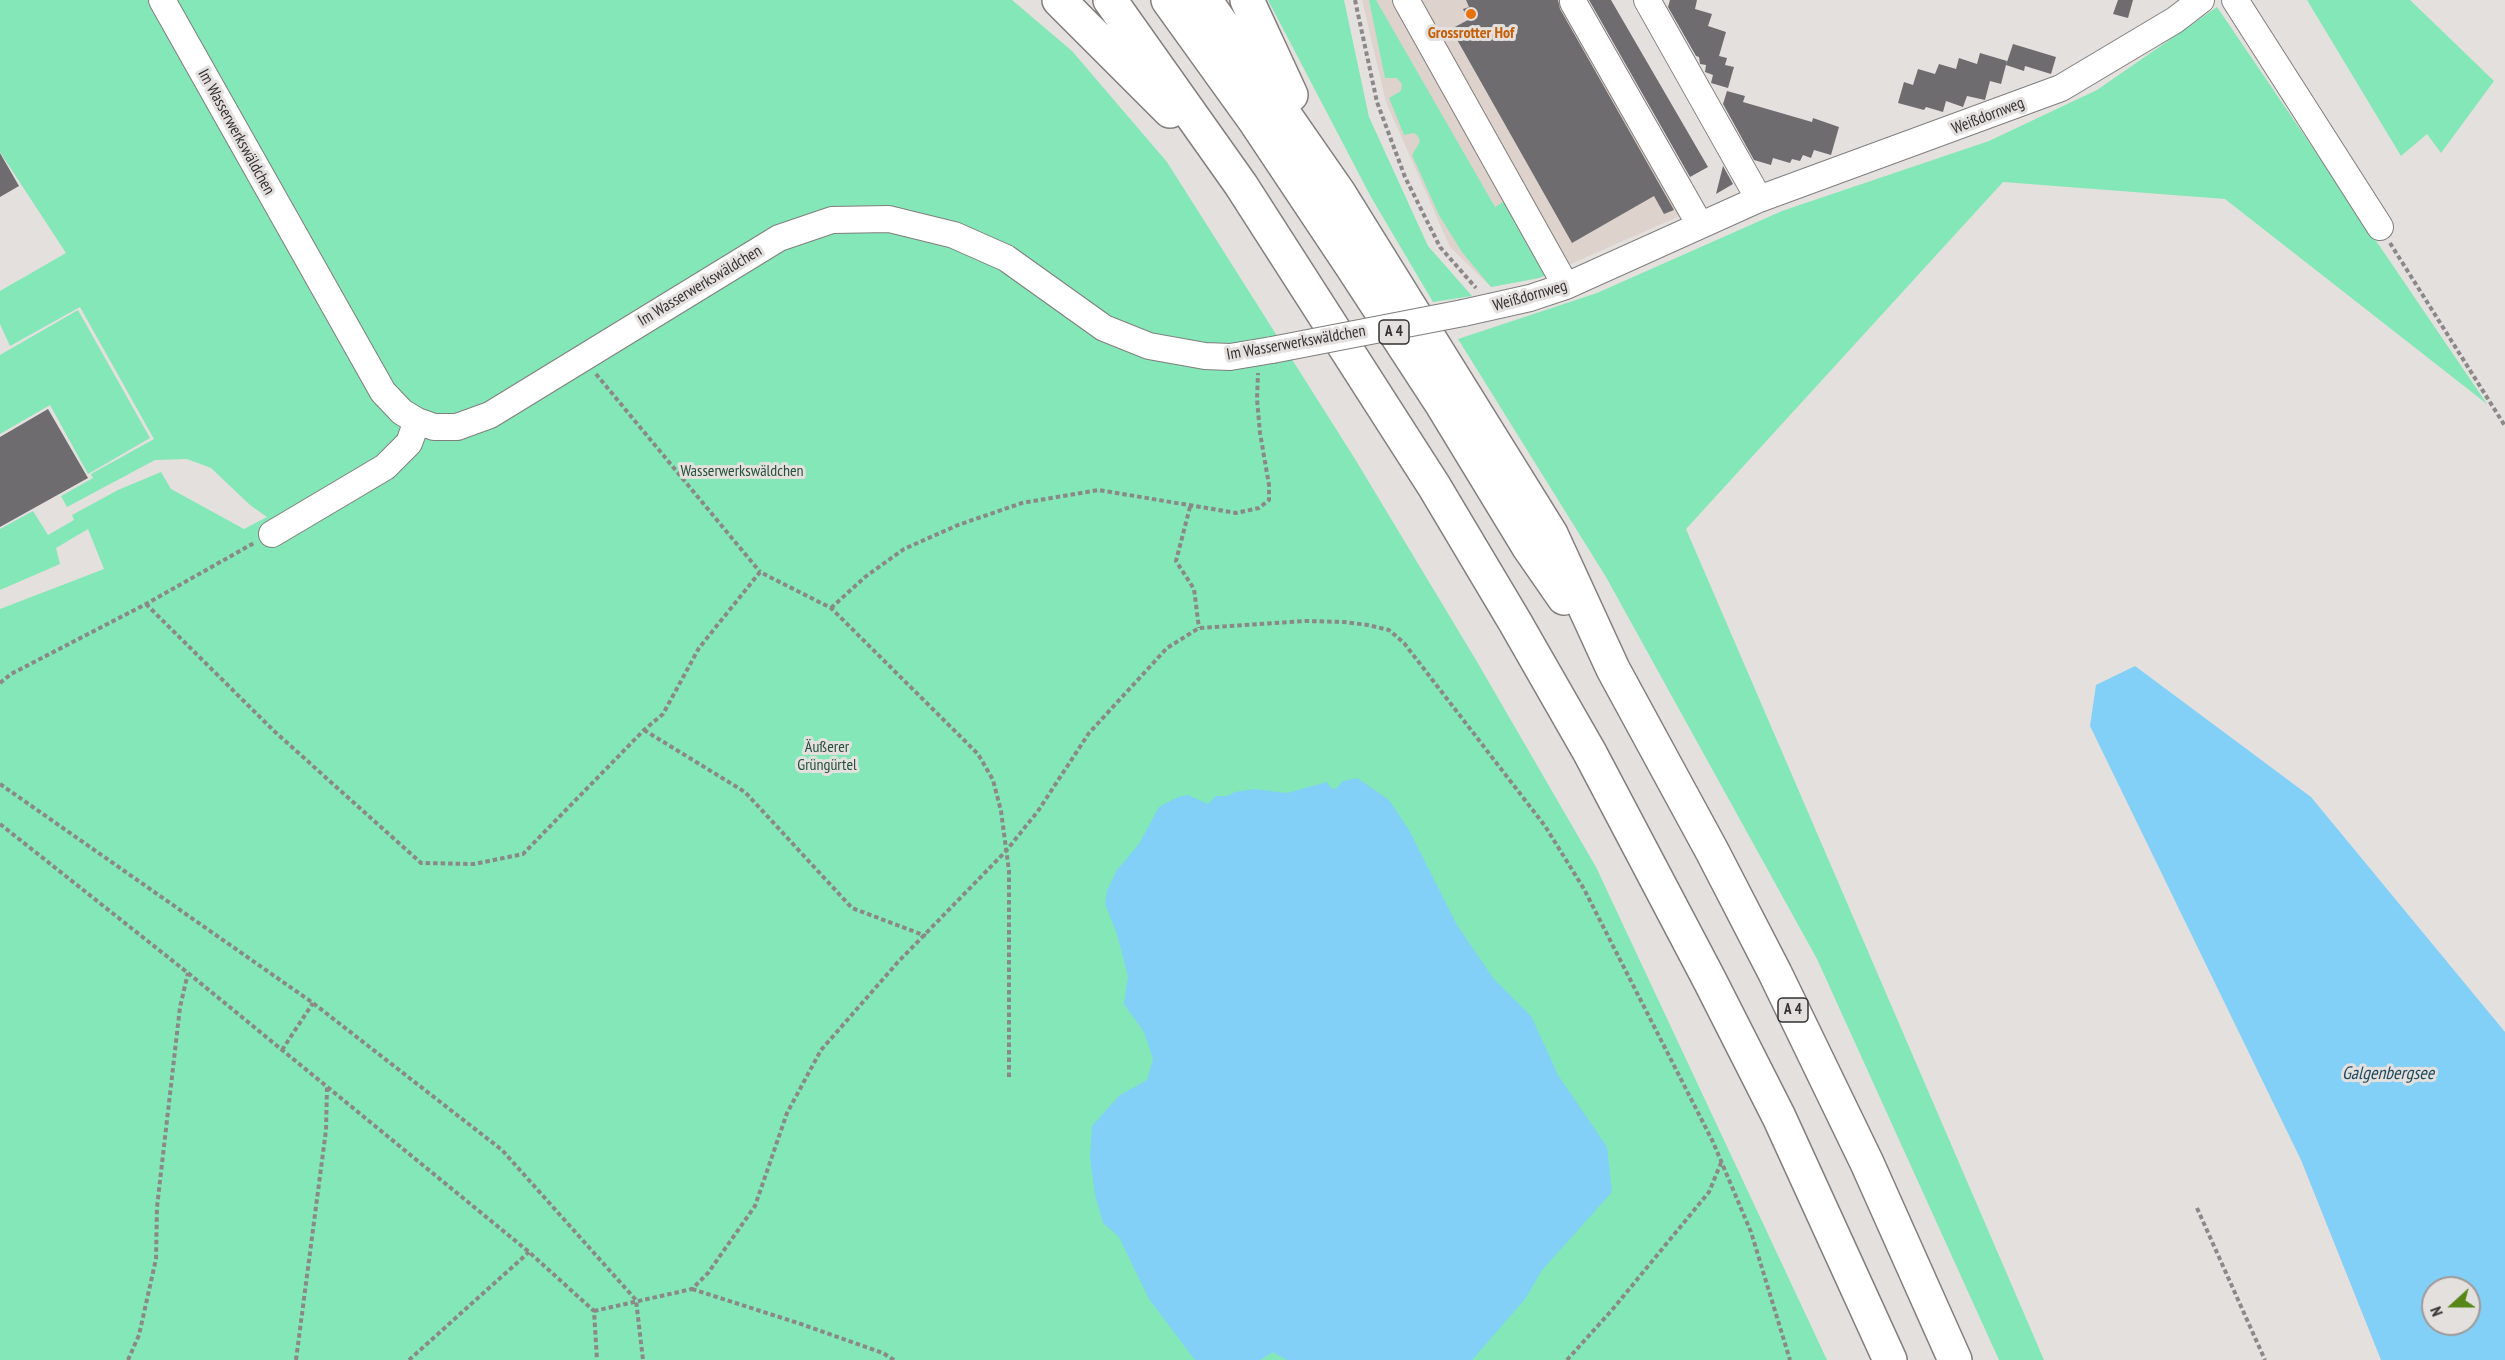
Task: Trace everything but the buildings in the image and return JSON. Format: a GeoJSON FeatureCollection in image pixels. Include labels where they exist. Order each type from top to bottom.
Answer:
{"type":"FeatureCollection","features":[{"type":"Feature","properties":{"kind":"highway"},"geometry":{"type":"LineString","coordinates":[[1059,0],[1241,185]]}},
{"type":"Feature","properties":{"kind":"highway"},"geometry":{"type":"LineString","coordinates":[[1110,0],[1241,185],[1434,486],[1590,753],[1779,1117],[1890,1360]]}},
{"type":"Feature","properties":{"kind":"highway","name":"A 4"},"geometry":{"type":"LineString","coordinates":[[1168,0],[1255,121],[1351,265],[1441,403],[1528,546],[1613,669],[1707,840],[1775,973],[1867,1163],[1955,1360]]}},
{"type":"Feature","properties":{"kind":"highway"},"geometry":{"type":"LineString","coordinates":[[1205,0],[1340,194],[1551,534],[1613,669]]}},
{"type":"Feature","properties":{"kind":"highway"},"geometry":{"type":"LineString","coordinates":[[1247,0],[1340,194]]}},
{"type":"Feature","properties":{"kind":"street","name":"Im Wasserwerkswäldchen"},"geometry":{"type":"LineString","coordinates":[[162,0],[383,392],[402,412],[434,427],[457,427],[490,415],[779,238],[832,220],[889,219],[954,235],[1006,258],[1104,328],[1149,346],[1205,356],[1265,359],[1463,313]]}},
{"type":"Feature","properties":{"kind":"street"},"geometry":{"type":"LineString","coordinates":[[1406,0],[1566,286]]}},
{"type":"Feature","properties":{"kind":"street"},"geometry":{"type":"LineString","coordinates":[[1647,0],[1759,199]]}},
{"type":"Feature","properties":{"kind":"street","name":"Weißdornweg"},"geometry":{"type":"LineString","coordinates":[[1463,313],[1530,298],[1566,286],[1759,199],[2061,88],[2175,20],[2201,0]]}},
{"type":"Feature","properties":{"kind":"street"},"geometry":{"type":"LineString","coordinates":[[2235,0],[2380,228]]}},
{"type":"Feature","properties":{"kind":"street"},"geometry":{"type":"LineString","coordinates":[[1573,2],[1701,225]]}},
{"type":"Feature","properties":{"kind":"street"},"geometry":{"type":"LineString","coordinates":[[272,534],[385,467],[409,443],[417,421]]}},
{"type":"Feature","properties":{"kind":"path"},"geometry":{"type":"LineString","coordinates":[[1355,0],[1377,102],[1389,139],[1440,247],[1458,268]]}},
{"type":"Feature","properties":{"kind":"path"},"geometry":{"type":"LineString","coordinates":[[2380,228],[2505,426]]}},
{"type":"Feature","properties":{"kind":"path"},"geometry":{"type":"LineString","coordinates":[[582,358],[760,572],[831,608],[978,754],[993,780],[1001,811],[1009,871],[1009,1078]]}},
{"type":"Feature","properties":{"kind":"path"},"geometry":{"type":"LineString","coordinates":[[831,608],[865,577],[904,549],[957,525],[1022,504],[1099,490],[1236,513],[1259,508],[1269,500],[1257,399],[1265,359]]}},
{"type":"Feature","properties":{"kind":"path"},"geometry":{"type":"LineString","coordinates":[[1190,507],[1176,561],[1194,589],[1199,628]]}},
{"type":"Feature","properties":{"kind":"path"},"geometry":{"type":"LineString","coordinates":[[0,683],[11,674],[146,604],[272,534]]}},
{"type":"Feature","properties":{"kind":"path"},"geometry":{"type":"LineString","coordinates":[[146,604],[274,731],[421,863],[474,864],[523,854],[644,730],[663,714],[699,648],[760,572]]}},
{"type":"Feature","properties":{"kind":"path"},"geometry":{"type":"LineString","coordinates":[[692,1289],[708,1273],[755,1206],[787,1113],[821,1050],[898,962],[926,936],[1006,851],[1038,811],[1089,733],[1167,648],[1199,628],[1305,621],[1344,622],[1389,630],[1404,643],[1545,826],[1584,890],[1686,1085],[1722,1162],[1751,1232],[1790,1360]]}},
{"type":"Feature","properties":{"kind":"path"},"geometry":{"type":"LineString","coordinates":[[644,730],[745,792],[852,909],[926,936]]}},
{"type":"Feature","properties":{"kind":"path"},"geometry":{"type":"LineString","coordinates":[[0,784],[313,1003],[502,1150],[636,1300],[643,1360]]}},
{"type":"Feature","properties":{"kind":"path"},"geometry":{"type":"LineString","coordinates":[[0,824],[188,973],[529,1251],[594,1311],[597,1360]]}},
{"type":"Feature","properties":{"kind":"path"},"geometry":{"type":"LineString","coordinates":[[128,1360],[139,1335],[156,1259],[157,1207],[180,1007],[188,973]]}},
{"type":"Feature","properties":{"kind":"path"},"geometry":{"type":"LineString","coordinates":[[282,1050],[313,1003]]}},
{"type":"Feature","properties":{"kind":"path"},"geometry":{"type":"LineString","coordinates":[[297,1360],[326,1130],[327,1086]]}},
{"type":"Feature","properties":{"kind":"path"},"geometry":{"type":"LineString","coordinates":[[1567,1360],[1612,1310],[1709,1192],[1722,1162]]}},
{"type":"Feature","properties":{"kind":"path"},"geometry":{"type":"LineString","coordinates":[[2197,1209],[2265,1360]]}},
{"type":"Feature","properties":{"kind":"path"},"geometry":{"type":"LineString","coordinates":[[409,1360],[529,1251]]}},
{"type":"Feature","properties":{"kind":"path"},"geometry":{"type":"LineString","coordinates":[[594,1311],[692,1289],[811,1327],[883,1353],[894,1360]]}},
{"type":"Feature","properties":{"kind":"shaded area"},"geometry":{"type":"Polygon","coordinates":[[[1362,0],[1579,0],[1698,208],[1539,278],[1491,287],[1450,247],[1386,102],[1362,0]]]}},
{"type":"Feature","properties":{"kind":"green space","name":"Äußerer Grüngürtel"},"geometry":{"type":"Polygon","coordinates":[[[0,0],[1012,0],[1072,51],[1167,162],[1355,459],[1476,660],[1596,867],[1827,1360],[0,1360],[0,609],[104,569],[88,529],[56,548],[60,564],[0,590],[0,529],[33,511],[48,535],[74,520],[72,515],[118,490],[161,472],[171,489],[244,529],[267,517],[250,505],[211,468],[187,459],[155,460],[67,507],[61,496],[93,478],[91,474],[154,439],[80,307],[10,346],[0,324],[0,291],[66,253],[0,152],[0,0]]]}},
{"type":"Feature","properties":{"kind":"green space"},"geometry":{"type":"Polygon","coordinates":[[[1268,0],[1344,0],[1369,117],[1428,246],[1472,296],[1433,302],[1371,197],[1268,0]]]}},
{"type":"Feature","properties":{"kind":"green space"},"geometry":{"type":"Polygon","coordinates":[[[1369,0],[1376,0],[1495,207],[1508,199],[1550,273],[1539,278],[1491,287],[1462,252],[1439,215],[1412,155],[1420,142],[1418,136],[1414,133],[1404,135],[1389,98],[1401,91],[1402,84],[1397,78],[1385,78],[1369,0]]]}},
{"type":"Feature","properties":{"kind":"green space"},"geometry":{"type":"Polygon","coordinates":[[[2307,0],[2410,0],[2494,81],[2441,153],[2427,134],[2401,156],[2307,0]]]}},
{"type":"Feature","properties":{"kind":"green space"},"geometry":{"type":"Polygon","coordinates":[[[2217,7],[2487,404],[2225,199],[2003,182],[1686,529],[2044,1360],[1999,1360],[1817,959],[1606,577],[1458,339],[1597,293],[1782,211],[1989,141],[2097,90],[2217,7]]]}},
{"type":"Feature","properties":{"kind":"green space"},"geometry":{"type":"Polygon","coordinates":[[[78,310],[150,438],[88,474],[50,405],[0,434],[0,355],[78,310]]]}},
{"type":"Feature","properties":{"kind":"water","name":"Galgenbergsee"},"geometry":{"type":"Polygon","coordinates":[[[2135,666],[2311,797],[2505,1032],[2505,1360],[2381,1360],[2301,1160],[2090,726],[2096,685],[2135,666]]]}},
{"type":"Feature","properties":{"kind":"water"},"geometry":{"type":"Polygon","coordinates":[[[1357,778],[1389,800],[1409,830],[1457,925],[1493,978],[1531,1016],[1558,1075],[1607,1147],[1612,1192],[1542,1270],[1525,1299],[1472,1360],[1287,1360],[1273,1352],[1260,1360],[1195,1360],[1149,1299],[1119,1237],[1103,1223],[1095,1195],[1090,1157],[1092,1126],[1120,1095],[1147,1080],[1153,1059],[1144,1032],[1124,1004],[1128,976],[1117,934],[1105,904],[1107,891],[1117,870],[1139,844],[1159,807],[1178,797],[1188,795],[1208,804],[1216,796],[1227,796],[1235,792],[1255,789],[1287,793],[1327,782],[1331,788],[1336,789],[1343,781],[1357,778]]]}},
{"type":"Feature","properties":{"kind":"place","name":"Grossrotter Hof"},"geometry":{"type":"Point","coordinates":[1471,14]}},
{"type":"Feature","properties":{"kind":"park label","name":"Wasserwerkswäldchen"},"geometry":{"type":"Point","coordinates":[742,471]}}]}
